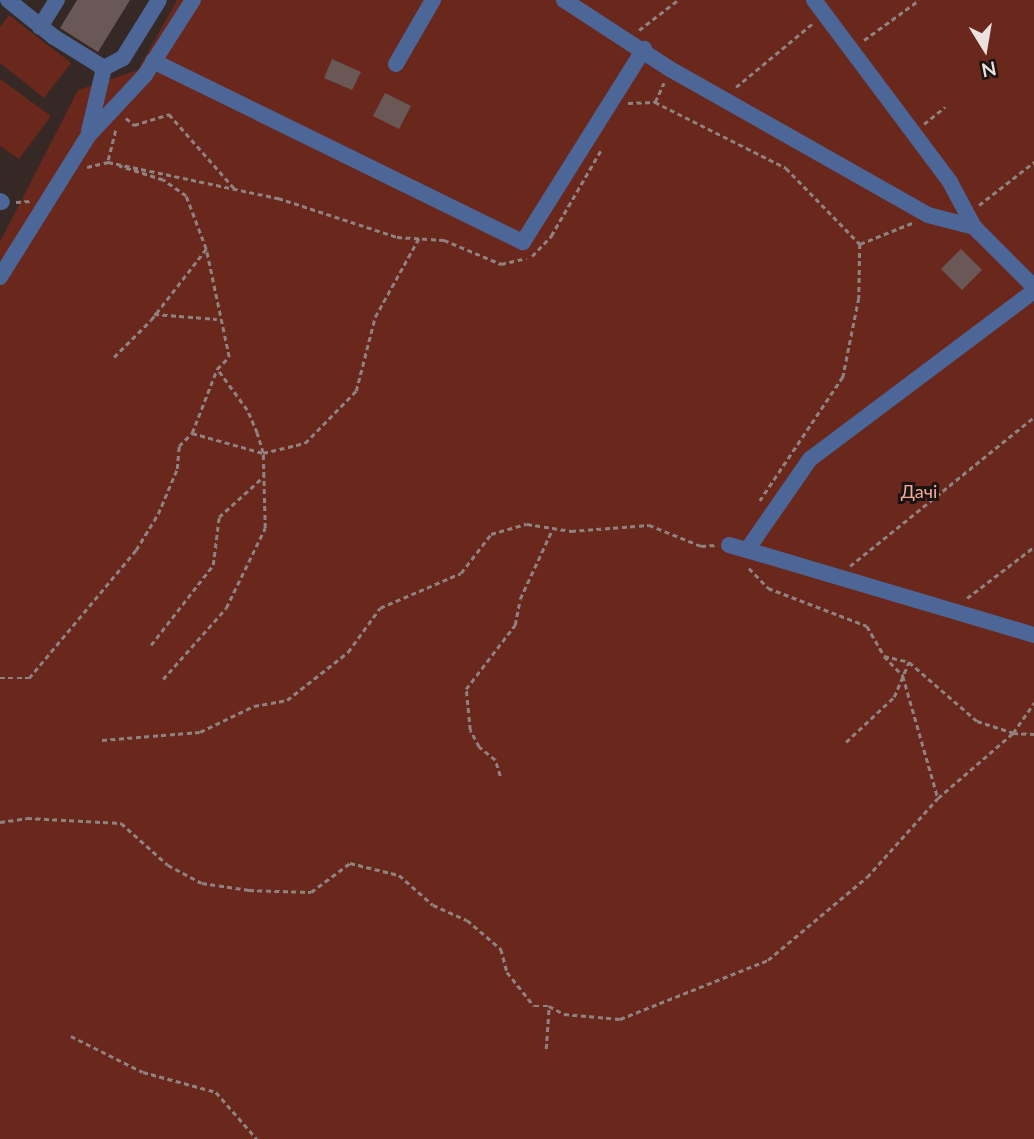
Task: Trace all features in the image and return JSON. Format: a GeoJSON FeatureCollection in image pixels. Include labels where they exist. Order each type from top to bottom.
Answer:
{"type":"FeatureCollection","features":[{"type":"Feature","properties":{"kind":"street"},"geometry":{"type":"LineString","coordinates":[[8,0],[40,27],[104,68]]}},
{"type":"Feature","properties":{"kind":"street"},"geometry":{"type":"LineString","coordinates":[[40,27],[57,0]]}},
{"type":"Feature","properties":{"kind":"street"},"geometry":{"type":"LineString","coordinates":[[88,136],[104,68],[123,58],[159,0]]}},
{"type":"Feature","properties":{"kind":"street"},"geometry":{"type":"LineString","coordinates":[[0,277],[50,201],[88,136],[149,68],[193,0]]}},
{"type":"Feature","properties":{"kind":"street"},"geometry":{"type":"LineString","coordinates":[[396,64],[433,0]]}},
{"type":"Feature","properties":{"kind":"street"},"geometry":{"type":"LineString","coordinates":[[564,0],[670,69],[928,215],[971,221]]}},
{"type":"Feature","properties":{"kind":"street"},"geometry":{"type":"LineString","coordinates":[[747,550],[810,459],[1034,289],[971,221],[913,132],[853,48],[814,0]]}},
{"type":"Feature","properties":{"kind":"street"},"geometry":{"type":"LineString","coordinates":[[149,68],[523,242],[643,49]]}},
{"type":"Feature","properties":{"kind":"street"},"geometry":{"type":"LineString","coordinates":[[729,545],[1034,635]]}},
{"type":"Feature","properties":{"kind":"path"},"geometry":{"type":"LineString","coordinates":[[627,39],[678,0]]}},
{"type":"Feature","properties":{"kind":"path"},"geometry":{"type":"LineString","coordinates":[[853,48],[919,0]]}},
{"type":"Feature","properties":{"kind":"path"},"geometry":{"type":"LineString","coordinates":[[723,98],[825,13]]}},
{"type":"Feature","properties":{"kind":"path"},"geometry":{"type":"LineString","coordinates":[[655,102],[670,69]]}},
{"type":"Feature","properties":{"kind":"path"},"geometry":{"type":"LineString","coordinates":[[119,101],[120,114],[134,125],[169,114],[235,189]]}},
{"type":"Feature","properties":{"kind":"path"},"geometry":{"type":"LineString","coordinates":[[624,111],[629,102],[655,102],[786,168],[860,244],[859,299],[843,377],[753,511]]}},
{"type":"Feature","properties":{"kind":"path"},"geometry":{"type":"LineString","coordinates":[[913,132],[945,107]]}},
{"type":"Feature","properties":{"kind":"path"},"geometry":{"type":"LineString","coordinates":[[107,162],[117,126]]}},
{"type":"Feature","properties":{"kind":"path"},"geometry":{"type":"LineString","coordinates":[[67,172],[107,162],[278,198],[397,237],[444,240],[501,264],[537,253],[606,141]]}},
{"type":"Feature","properties":{"kind":"path"},"geometry":{"type":"LineString","coordinates":[[0,678],[29,678],[112,581],[158,514],[177,469],[179,446],[192,433],[217,369],[229,357],[206,249],[186,196],[163,180],[107,162]]}},
{"type":"Feature","properties":{"kind":"path"},"geometry":{"type":"LineString","coordinates":[[971,221],[1034,162]]}},
{"type":"Feature","properties":{"kind":"path"},"geometry":{"type":"LineString","coordinates":[[1,202],[50,201]]}},
{"type":"Feature","properties":{"kind":"path"},"geometry":{"type":"LineString","coordinates":[[860,244],[928,215]]}},
{"type":"Feature","properties":{"kind":"path"},"geometry":{"type":"LineString","coordinates":[[192,433],[263,453],[305,443],[356,391],[375,317],[419,238]]}},
{"type":"Feature","properties":{"kind":"path"},"geometry":{"type":"LineString","coordinates":[[114,357],[154,314],[206,249]]}},
{"type":"Feature","properties":{"kind":"path"},"geometry":{"type":"LineString","coordinates":[[154,314],[219,319]]}},
{"type":"Feature","properties":{"kind":"path"},"geometry":{"type":"LineString","coordinates":[[163,679],[226,608],[255,555],[265,528],[263,453],[247,410],[217,369]]}},
{"type":"Feature","properties":{"kind":"path"},"geometry":{"type":"LineString","coordinates":[[845,579],[852,560],[1034,417]]}},
{"type":"Feature","properties":{"kind":"path"},"geometry":{"type":"LineString","coordinates":[[150,645],[213,565],[219,517],[264,476]]}},
{"type":"Feature","properties":{"kind":"path"},"geometry":{"type":"LineString","coordinates":[[102,740],[200,732],[254,706],[287,700],[348,653],[380,608],[461,573],[491,534],[527,524],[552,530],[649,525],[701,546],[729,545],[768,588],[867,626],[884,656],[903,676],[938,798]]}},
{"type":"Feature","properties":{"kind":"path"},"geometry":{"type":"LineString","coordinates":[[500,776],[495,760],[479,747],[470,730],[466,689],[515,625],[528,577],[545,552],[552,530]]}},
{"type":"Feature","properties":{"kind":"path"},"geometry":{"type":"LineString","coordinates":[[950,611],[1034,547]]}},
{"type":"Feature","properties":{"kind":"path"},"geometry":{"type":"LineString","coordinates":[[884,656],[909,662],[977,721],[1013,733],[1034,734]]}},
{"type":"Feature","properties":{"kind":"path"},"geometry":{"type":"LineString","coordinates":[[846,742],[894,697],[909,662]]}},
{"type":"Feature","properties":{"kind":"path"},"geometry":{"type":"LineString","coordinates":[[0,822],[38,818],[121,823],[168,865],[190,877],[250,890],[311,892],[350,863],[399,875],[433,905],[467,920],[501,950],[507,972],[522,997],[534,1006],[548,1006],[564,1014],[620,1019],[768,960],[867,877],[938,798],[1013,733],[1034,703]]}},
{"type":"Feature","properties":{"kind":"path"},"geometry":{"type":"LineString","coordinates":[[546,1049],[548,1006]]}},
{"type":"Feature","properties":{"kind":"path"},"geometry":{"type":"LineString","coordinates":[[71,1036],[143,1072],[216,1092],[257,1139]]}},
{"type":"Feature","properties":{"kind":"green space","name":"Дачі"},"geometry":{"type":"Polygon","coordinates":[[[177,0],[1034,0],[1034,1139],[0,1139],[0,242],[78,90],[138,70],[177,0]]]}},
{"type":"Feature","properties":{"kind":"green space"},"geometry":{"type":"Polygon","coordinates":[[[9,15],[71,63],[44,98],[0,63],[0,27],[9,15]]]}},
{"type":"Feature","properties":{"kind":"green space"},"geometry":{"type":"Polygon","coordinates":[[[0,79],[51,116],[19,159],[0,146],[0,79]]]}},
{"type":"Feature","properties":{"kind":"building"},"geometry":{"type":"Polygon","coordinates":[[[77,0],[130,0],[98,52],[60,28],[77,0]]]}},
{"type":"Feature","properties":{"kind":"building"},"geometry":{"type":"Polygon","coordinates":[[[332,59],[361,72],[352,90],[324,78],[332,59]]]}},
{"type":"Feature","properties":{"kind":"building"},"geometry":{"type":"Polygon","coordinates":[[[385,93],[411,106],[399,129],[373,116],[385,93]]]}},
{"type":"Feature","properties":{"kind":"building"},"geometry":{"type":"Polygon","coordinates":[[[961,249],[982,270],[962,290],[941,269],[961,249]]]}}]}
